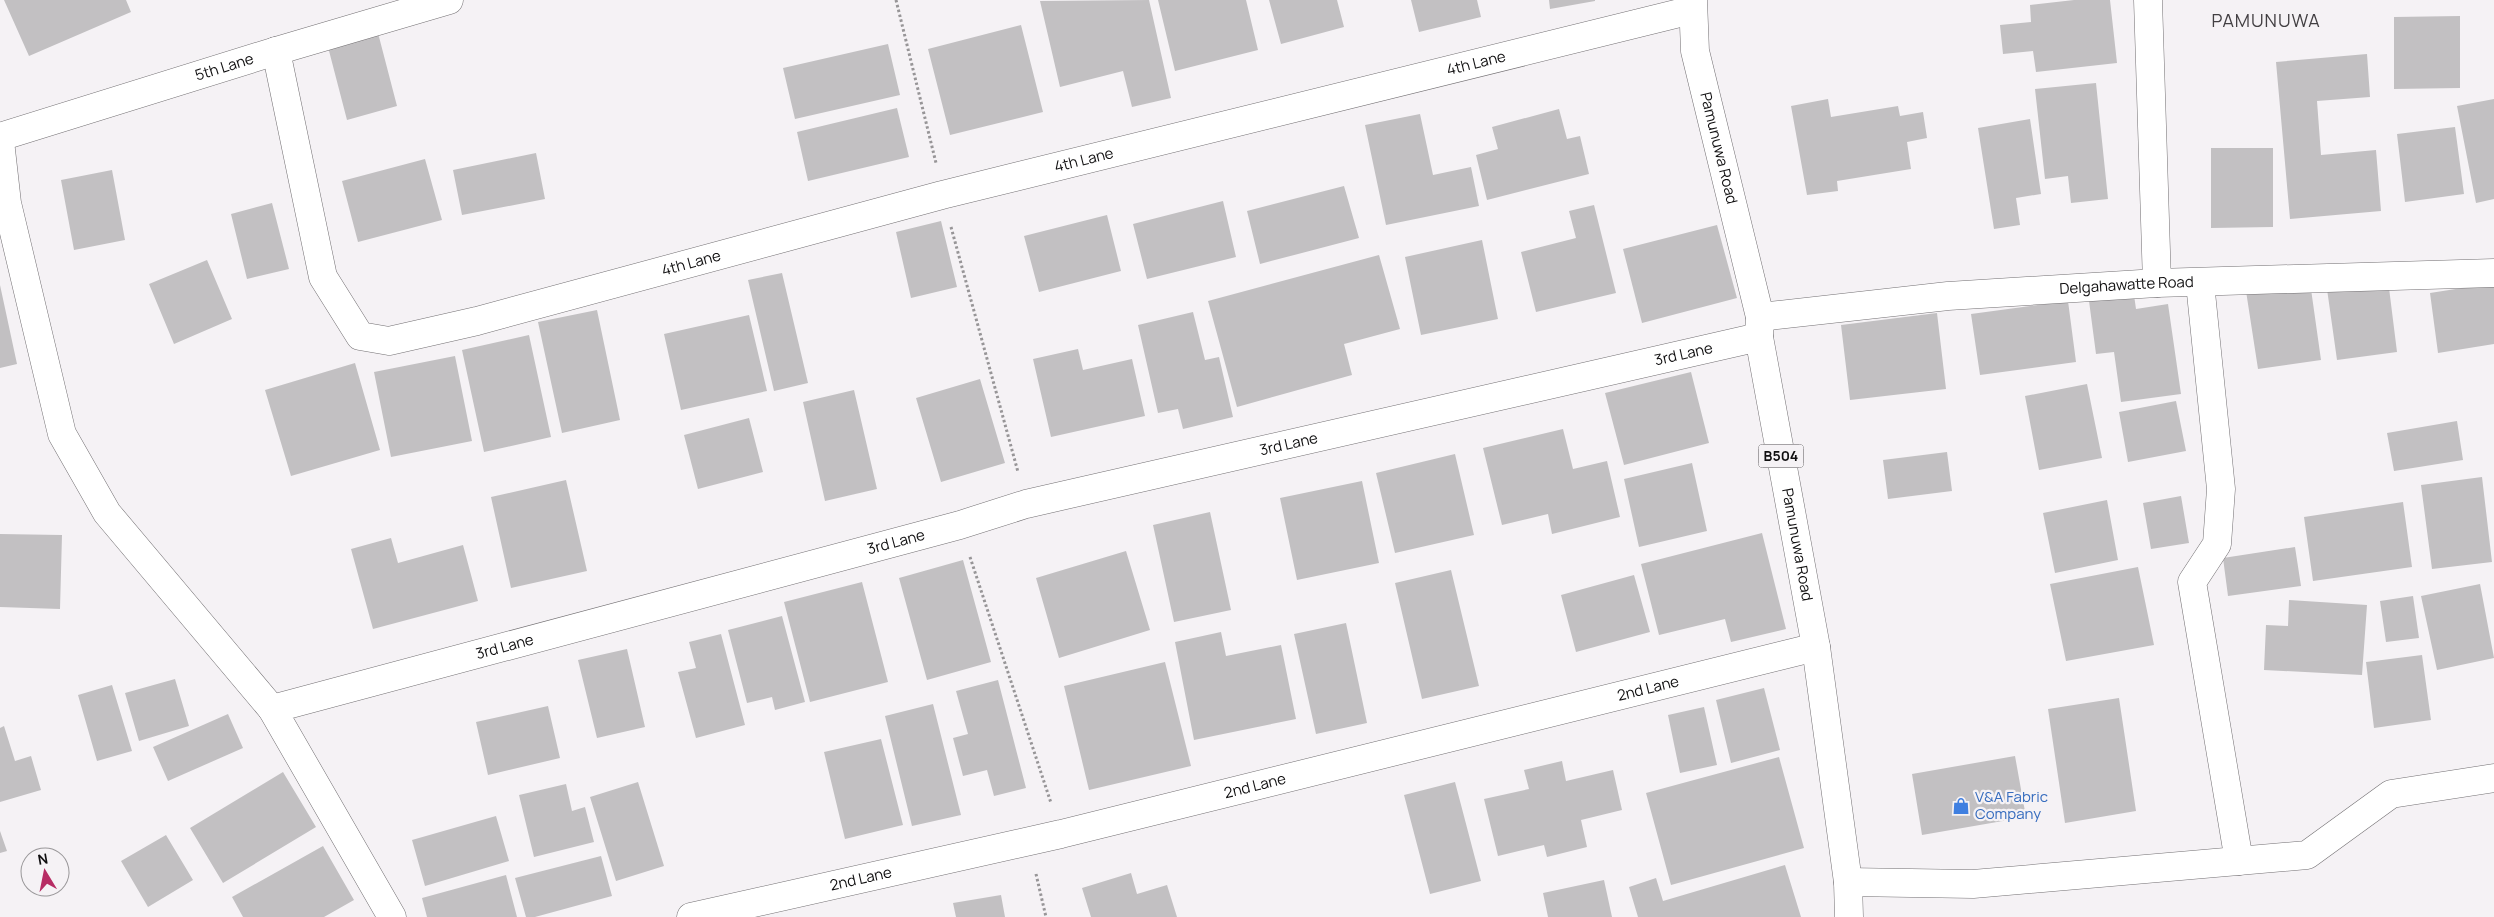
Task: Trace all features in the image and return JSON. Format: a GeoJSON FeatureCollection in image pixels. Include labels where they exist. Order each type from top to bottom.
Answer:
{"type":"FeatureCollection","features":[{"type":"Feature","properties":{"kind":"street","name":"5th Lane"},"geometry":{"type":"LineString","coordinates":[[0,137],[276,51],[449,0]]}},
{"type":"Feature","properties":{"kind":"street"},"geometry":{"type":"LineString","coordinates":[[2148,0],[2157,283]]}},
{"type":"Feature","properties":{"kind":"street","name":"4th Lane"},"geometry":{"type":"LineString","coordinates":[[276,51],[323,277],[360,336],[389,341],[477,321],[943,195],[1693,5]]}},
{"type":"Feature","properties":{"kind":"street","name":"Pamunuwa Road"},"geometry":{"type":"LineString","coordinates":[[1693,5],[1695,51],[1759,327],[1816,647],[1848,882],[1849,917]]}},
{"type":"Feature","properties":{"kind":"street"},"geometry":{"type":"LineString","coordinates":[[0,142],[3,203],[62,434],[107,513],[272,708],[392,917]]}},
{"type":"Feature","properties":{"kind":"street","name":"Delgahawatte Road"},"geometry":{"type":"LineString","coordinates":[[1759,327],[1948,296],[2157,283],[2494,273]]}},
{"type":"Feature","properties":{"kind":"street"},"geometry":{"type":"LineString","coordinates":[[2200,283],[2221,489],[2216,544],[2192,582],[2239,861]]}},
{"type":"Feature","properties":{"kind":"street","name":"3rd Lane"},"geometry":{"type":"LineString","coordinates":[[272,708],[960,525],[1026,504],[1759,327]]}},
{"type":"Feature","properties":{"kind":"street","name":"2nd Lane"},"geometry":{"type":"LineString","coordinates":[[691,917],[1029,842],[1816,647]]}},
{"type":"Feature","properties":{"kind":"street"},"geometry":{"type":"LineString","coordinates":[[1848,882],[1973,884],[2307,856],[2391,794],[2494,778]]}},
{"type":"Feature","properties":{"kind":"path"},"geometry":{"type":"LineString","coordinates":[[896,0],[943,195],[1026,504]]}},
{"type":"Feature","properties":{"kind":"path"},"geometry":{"type":"LineString","coordinates":[[960,525],[1061,834]]}},
{"type":"Feature","properties":{"kind":"path"},"geometry":{"type":"LineString","coordinates":[[1029,842],[1046,917]]}},
{"type":"Feature","properties":{"kind":"building"},"geometry":{"type":"Polygon","coordinates":[[[4,0],[126,0],[131,12],[29,56],[4,0]]]}},
{"type":"Feature","properties":{"kind":"building"},"geometry":{"type":"Polygon","coordinates":[[[1149,0],[1171,98],[1132,107],[1123,71],[1060,87],[1040,1],[1149,0]]]}},
{"type":"Feature","properties":{"kind":"building"},"geometry":{"type":"Polygon","coordinates":[[[1158,0],[1246,0],[1258,50],[1175,71],[1158,0]]]}},
{"type":"Feature","properties":{"kind":"building"},"geometry":{"type":"Polygon","coordinates":[[[1269,0],[1337,0],[1344,27],[1281,44],[1269,0]]]}},
{"type":"Feature","properties":{"kind":"building"},"geometry":{"type":"Polygon","coordinates":[[[1411,0],[1477,0],[1481,17],[1419,32],[1411,0]]]}},
{"type":"Feature","properties":{"kind":"building"},"geometry":{"type":"Polygon","coordinates":[[[1549,0],[1595,0],[1595,1],[1550,9],[1549,0]]]}},
{"type":"Feature","properties":{"kind":"building"},"geometry":{"type":"Polygon","coordinates":[[[2074,0],[2110,0],[2117,63],[2036,72],[2033,51],[2003,54],[2000,25],[2031,22],[2030,5],[2074,0]]]}},
{"type":"Feature","properties":{"kind":"building"},"geometry":{"type":"Polygon","coordinates":[[[2460,16],[2460,88],[2394,89],[2394,17],[2460,16]]]}},
{"type":"Feature","properties":{"kind":"building"},"geometry":{"type":"Polygon","coordinates":[[[1021,25],[1043,112],[950,135],[928,49],[1021,25]]]}},
{"type":"Feature","properties":{"kind":"building"},"geometry":{"type":"Polygon","coordinates":[[[378,33],[397,106],[347,120],[328,47],[378,33]]]}},
{"type":"Feature","properties":{"kind":"building"},"geometry":{"type":"Polygon","coordinates":[[[888,44],[900,95],[795,119],[783,68],[888,44]]]}},
{"type":"Feature","properties":{"kind":"building"},"geometry":{"type":"Polygon","coordinates":[[[2367,54],[2370,97],[2317,101],[2321,155],[2376,150],[2381,211],[2290,219],[2276,62],[2367,54]]]}},
{"type":"Feature","properties":{"kind":"building"},"geometry":{"type":"Polygon","coordinates":[[[2096,83],[2108,199],[2071,203],[2068,176],[2045,179],[2035,89],[2096,83]]]}},
{"type":"Feature","properties":{"kind":"building"},"geometry":{"type":"Polygon","coordinates":[[[1828,99],[1831,117],[1898,106],[1900,116],[1923,112],[1927,138],[1907,142],[1911,169],[1837,181],[1838,191],[1807,195],[1791,106],[1828,99]]]}},
{"type":"Feature","properties":{"kind":"building"},"geometry":{"type":"Polygon","coordinates":[[[2494,99],[2494,199],[2476,203],[2457,106],[2494,99]]]}},
{"type":"Feature","properties":{"kind":"building"},"geometry":{"type":"Polygon","coordinates":[[[897,108],[909,157],[808,181],[797,132],[897,108]]]}},
{"type":"Feature","properties":{"kind":"building"},"geometry":{"type":"Polygon","coordinates":[[[1559,109],[1567,139],[1580,136],[1589,174],[1487,200],[1476,155],[1498,149],[1492,127],[1559,109]]]}},
{"type":"Feature","properties":{"kind":"building"},"geometry":{"type":"Polygon","coordinates":[[[1420,114],[1433,175],[1471,167],[1479,206],[1386,225],[1365,125],[1420,114]]]}},
{"type":"Feature","properties":{"kind":"building"},"geometry":{"type":"Polygon","coordinates":[[[2030,119],[2041,194],[2016,198],[2020,225],[1994,229],[1978,128],[2030,119]]]}},
{"type":"Feature","properties":{"kind":"building"},"geometry":{"type":"Polygon","coordinates":[[[2455,127],[2464,194],[2405,202],[2397,134],[2455,127]]]}},
{"type":"Feature","properties":{"kind":"building"},"geometry":{"type":"Polygon","coordinates":[[[2211,148],[2273,148],[2273,227],[2211,228],[2211,148]]]}},
{"type":"Feature","properties":{"kind":"building"},"geometry":{"type":"Polygon","coordinates":[[[536,153],[545,199],[462,215],[453,170],[536,153]]]}},
{"type":"Feature","properties":{"kind":"building"},"geometry":{"type":"Polygon","coordinates":[[[425,159],[442,220],[358,242],[342,181],[425,159]]]}},
{"type":"Feature","properties":{"kind":"building"},"geometry":{"type":"Polygon","coordinates":[[[112,170],[125,240],[74,250],[61,180],[112,170]]]}},
{"type":"Feature","properties":{"kind":"building"},"geometry":{"type":"Polygon","coordinates":[[[1344,186],[1359,238],[1260,264],[1247,211],[1344,186]]]}},
{"type":"Feature","properties":{"kind":"building"},"geometry":{"type":"Polygon","coordinates":[[[1223,201],[1236,257],[1147,279],[1133,224],[1223,201]]]}},
{"type":"Feature","properties":{"kind":"building"},"geometry":{"type":"Polygon","coordinates":[[[272,203],[289,269],[247,279],[231,214],[272,203]]]}},
{"type":"Feature","properties":{"kind":"building"},"geometry":{"type":"Polygon","coordinates":[[[1594,205],[1616,293],[1536,312],[1521,252],[1576,238],[1569,211],[1594,205]]]}},
{"type":"Feature","properties":{"kind":"building"},"geometry":{"type":"Polygon","coordinates":[[[1107,215],[1121,271],[1039,292],[1024,236],[1107,215]]]}},
{"type":"Feature","properties":{"kind":"building"},"geometry":{"type":"Polygon","coordinates":[[[941,221],[957,287],[911,298],[896,232],[941,221]]]}},
{"type":"Feature","properties":{"kind":"building"},"geometry":{"type":"Polygon","coordinates":[[[1717,225],[1737,298],[1642,323],[1623,249],[1717,225]]]}},
{"type":"Feature","properties":{"kind":"building"},"geometry":{"type":"Polygon","coordinates":[[[1482,240],[1498,319],[1421,335],[1405,257],[1482,240]]]}},
{"type":"Feature","properties":{"kind":"building"},"geometry":{"type":"Polygon","coordinates":[[[1379,255],[1400,329],[1344,344],[1352,375],[1237,407],[1208,301],[1379,255]]]}},
{"type":"Feature","properties":{"kind":"building"},"geometry":{"type":"Polygon","coordinates":[[[207,260],[232,319],[174,344],[149,284],[207,260]]]}},
{"type":"Feature","properties":{"kind":"building"},"geometry":{"type":"Polygon","coordinates":[[[782,273],[808,383],[774,391],[748,280],[782,273]]]}},
{"type":"Feature","properties":{"kind":"building"},"geometry":{"type":"Polygon","coordinates":[[[2388,280],[2397,352],[2337,360],[2327,289],[2388,280]]]}},
{"type":"Feature","properties":{"kind":"building"},"geometry":{"type":"Polygon","coordinates":[[[2310,282],[2321,360],[2258,369],[2246,291],[2310,282]]]}},
{"type":"Feature","properties":{"kind":"building"},"geometry":{"type":"Polygon","coordinates":[[[2494,283],[2494,344],[2438,353],[2430,293],[2494,283]]]}},
{"type":"Feature","properties":{"kind":"building"},"geometry":{"type":"Polygon","coordinates":[[[0,285],[17,364],[0,368],[0,285]]]}},
{"type":"Feature","properties":{"kind":"building"},"geometry":{"type":"Polygon","coordinates":[[[2134,295],[2136,309],[2168,304],[2181,394],[2121,402],[2114,352],[2096,354],[2089,301],[2134,295]]]}},
{"type":"Feature","properties":{"kind":"building"},"geometry":{"type":"Polygon","coordinates":[[[2068,301],[2076,362],[1980,375],[1971,314],[2068,301]]]}},
{"type":"Feature","properties":{"kind":"building"},"geometry":{"type":"Polygon","coordinates":[[[597,310],[620,420],[562,433],[538,322],[597,310]]]}},
{"type":"Feature","properties":{"kind":"building"},"geometry":{"type":"Polygon","coordinates":[[[1193,312],[1205,360],[1219,357],[1233,417],[1183,429],[1178,409],[1158,413],[1138,325],[1193,312]]]}},
{"type":"Feature","properties":{"kind":"building"},"geometry":{"type":"Polygon","coordinates":[[[1937,313],[1946,389],[1850,400],[1841,325],[1937,313]]]}},
{"type":"Feature","properties":{"kind":"building"},"geometry":{"type":"Polygon","coordinates":[[[749,315],[767,391],[681,410],[664,334],[749,315]]]}},
{"type":"Feature","properties":{"kind":"building"},"geometry":{"type":"Polygon","coordinates":[[[529,335],[551,437],[484,452],[462,350],[529,335]]]}},
{"type":"Feature","properties":{"kind":"building"},"geometry":{"type":"Polygon","coordinates":[[[1078,349],[1083,370],[1132,359],[1145,416],[1051,437],[1033,359],[1078,349]]]}},
{"type":"Feature","properties":{"kind":"building"},"geometry":{"type":"Polygon","coordinates":[[[455,356],[472,441],[391,457],[374,372],[455,356]]]}},
{"type":"Feature","properties":{"kind":"building"},"geometry":{"type":"Polygon","coordinates":[[[355,363],[380,450],[291,476],[265,390],[355,363]]]}},
{"type":"Feature","properties":{"kind":"building"},"geometry":{"type":"Polygon","coordinates":[[[1691,372],[1709,443],[1624,465],[1605,393],[1691,372]]]}},
{"type":"Feature","properties":{"kind":"building"},"geometry":{"type":"Polygon","coordinates":[[[980,379],[1005,463],[941,482],[916,398],[980,379]]]}},
{"type":"Feature","properties":{"kind":"building"},"geometry":{"type":"Polygon","coordinates":[[[2087,384],[2102,458],[2039,470],[2025,396],[2087,384]]]}},
{"type":"Feature","properties":{"kind":"building"},"geometry":{"type":"Polygon","coordinates":[[[854,390],[877,489],[825,501],[803,402],[854,390]]]}},
{"type":"Feature","properties":{"kind":"building"},"geometry":{"type":"Polygon","coordinates":[[[2176,401],[2186,451],[2128,462],[2119,412],[2176,401]]]}},
{"type":"Feature","properties":{"kind":"building"},"geometry":{"type":"Polygon","coordinates":[[[749,418],[763,472],[698,489],[684,435],[749,418]]]}},
{"type":"Feature","properties":{"kind":"building"},"geometry":{"type":"Polygon","coordinates":[[[2457,421],[2463,460],[2394,471],[2387,433],[2457,421]]]}},
{"type":"Feature","properties":{"kind":"building"},"geometry":{"type":"Polygon","coordinates":[[[1563,429],[1573,469],[1607,461],[1620,517],[1552,534],[1548,514],[1502,525],[1483,448],[1563,429]]]}},
{"type":"Feature","properties":{"kind":"building"},"geometry":{"type":"Polygon","coordinates":[[[1947,452],[1952,491],[1888,499],[1883,460],[1947,452]]]}},
{"type":"Feature","properties":{"kind":"building"},"geometry":{"type":"Polygon","coordinates":[[[1455,454],[1474,535],[1395,553],[1376,473],[1455,454]]]}},
{"type":"Feature","properties":{"kind":"building"},"geometry":{"type":"Polygon","coordinates":[[[1692,463],[1707,531],[1639,547],[1624,479],[1692,463]]]}},
{"type":"Feature","properties":{"kind":"building"},"geometry":{"type":"Polygon","coordinates":[[[2482,477],[2492,562],[2432,569],[2421,485],[2482,477]]]}},
{"type":"Feature","properties":{"kind":"building"},"geometry":{"type":"Polygon","coordinates":[[[566,480],[587,571],[511,588],[491,497],[566,480]]]}},
{"type":"Feature","properties":{"kind":"building"},"geometry":{"type":"Polygon","coordinates":[[[1362,481],[1379,563],[1297,580],[1280,498],[1362,481]]]}},
{"type":"Feature","properties":{"kind":"building"},"geometry":{"type":"Polygon","coordinates":[[[2181,496],[2189,543],[2151,549],[2143,503],[2181,496]]]}},
{"type":"Feature","properties":{"kind":"building"},"geometry":{"type":"Polygon","coordinates":[[[2107,500],[2118,560],[2055,573],[2043,513],[2107,500]]]}},
{"type":"Feature","properties":{"kind":"building"},"geometry":{"type":"Polygon","coordinates":[[[2403,502],[2412,567],[2313,581],[2304,517],[2403,502]]]}},
{"type":"Feature","properties":{"kind":"building"},"geometry":{"type":"Polygon","coordinates":[[[1210,512],[1231,610],[1174,622],[1153,525],[1210,512]]]}},
{"type":"Feature","properties":{"kind":"building"},"geometry":{"type":"Polygon","coordinates":[[[1762,533],[1786,629],[1731,642],[1725,619],[1659,635],[1641,564],[1762,533]]]}},
{"type":"Feature","properties":{"kind":"building"},"geometry":{"type":"Polygon","coordinates":[[[0,534],[62,535],[60,609],[0,607],[0,534]]]}},
{"type":"Feature","properties":{"kind":"building"},"geometry":{"type":"Polygon","coordinates":[[[391,538],[398,563],[463,545],[478,601],[373,629],[351,549],[391,538]]]}},
{"type":"Feature","properties":{"kind":"building"},"geometry":{"type":"Polygon","coordinates":[[[2295,547],[2301,586],[2228,596],[2223,558],[2295,547]]]}},
{"type":"Feature","properties":{"kind":"building"},"geometry":{"type":"Polygon","coordinates":[[[1126,551],[1150,630],[1059,658],[1036,578],[1126,551]]]}},
{"type":"Feature","properties":{"kind":"building"},"geometry":{"type":"Polygon","coordinates":[[[963,560],[991,662],[927,680],[899,578],[963,560]]]}},
{"type":"Feature","properties":{"kind":"building"},"geometry":{"type":"Polygon","coordinates":[[[2138,567],[2154,645],[2066,661],[2050,584],[2138,567]]]}},
{"type":"Feature","properties":{"kind":"building"},"geometry":{"type":"Polygon","coordinates":[[[1451,570],[1479,686],[1422,699],[1395,583],[1451,570]]]}},
{"type":"Feature","properties":{"kind":"building"},"geometry":{"type":"Polygon","coordinates":[[[1634,575],[1650,632],[1576,652],[1561,595],[1634,575]]]}},
{"type":"Feature","properties":{"kind":"building"},"geometry":{"type":"Polygon","coordinates":[[[862,582],[888,682],[810,702],[784,602],[862,582]]]}},
{"type":"Feature","properties":{"kind":"building"},"geometry":{"type":"Polygon","coordinates":[[[2480,584],[2494,658],[2437,670],[2421,596],[2480,584]]]}},
{"type":"Feature","properties":{"kind":"building"},"geometry":{"type":"Polygon","coordinates":[[[2413,596],[2419,638],[2386,642],[2380,601],[2413,596]]]}},
{"type":"Feature","properties":{"kind":"building"},"geometry":{"type":"Polygon","coordinates":[[[2289,600],[2367,605],[2362,675],[2264,670],[2266,625],[2288,626],[2289,600]]]}},
{"type":"Feature","properties":{"kind":"building"},"geometry":{"type":"Polygon","coordinates":[[[782,616],[805,702],[775,710],[772,697],[747,703],[728,630],[782,616]]]}},
{"type":"Feature","properties":{"kind":"building"},"geometry":{"type":"Polygon","coordinates":[[[1346,623],[1367,723],[1316,734],[1294,634],[1346,623]]]}},
{"type":"Feature","properties":{"kind":"building"},"geometry":{"type":"Polygon","coordinates":[[[1221,632],[1226,656],[1281,645],[1296,719],[1194,740],[1175,642],[1221,632]]]}},
{"type":"Feature","properties":{"kind":"building"},"geometry":{"type":"Polygon","coordinates":[[[721,634],[745,725],[696,738],[678,672],[696,668],[689,642],[721,634]]]}},
{"type":"Feature","properties":{"kind":"building"},"geometry":{"type":"Polygon","coordinates":[[[627,649],[645,727],[597,738],[578,660],[627,649]]]}},
{"type":"Feature","properties":{"kind":"building"},"geometry":{"type":"Polygon","coordinates":[[[2422,655],[2431,720],[2374,728],[2366,662],[2422,655]]]}},
{"type":"Feature","properties":{"kind":"building"},"geometry":{"type":"Polygon","coordinates":[[[1165,662],[1191,766],[1089,790],[1064,686],[1165,662]]]}},
{"type":"Feature","properties":{"kind":"building"},"geometry":{"type":"Polygon","coordinates":[[[175,679],[189,726],[139,741],[125,693],[175,679]]]}},
{"type":"Feature","properties":{"kind":"building"},"geometry":{"type":"Polygon","coordinates":[[[998,680],[1026,788],[994,796],[987,770],[963,776],[953,738],[968,734],[956,691],[998,680]]]}},
{"type":"Feature","properties":{"kind":"building"},"geometry":{"type":"Polygon","coordinates":[[[112,685],[132,751],[97,761],[78,695],[112,685]]]}},
{"type":"Feature","properties":{"kind":"building"},"geometry":{"type":"Polygon","coordinates":[[[1764,688],[1780,750],[1731,763],[1716,700],[1764,688]]]}},
{"type":"Feature","properties":{"kind":"building"},"geometry":{"type":"Polygon","coordinates":[[[2119,698],[2136,811],[2065,823],[2048,709],[2119,698]]]}},
{"type":"Feature","properties":{"kind":"building"},"geometry":{"type":"Polygon","coordinates":[[[933,704],[961,815],[912,826],[885,716],[933,704]]]}},
{"type":"Feature","properties":{"kind":"building"},"geometry":{"type":"Polygon","coordinates":[[[548,706],[560,758],[488,775],[476,722],[548,706]]]}},
{"type":"Feature","properties":{"kind":"building"},"geometry":{"type":"Polygon","coordinates":[[[1704,707],[1717,765],[1680,773],[1668,715],[1704,707]]]}},
{"type":"Feature","properties":{"kind":"building"},"geometry":{"type":"Polygon","coordinates":[[[228,714],[243,748],[168,781],[153,747],[228,714]]]}},
{"type":"Feature","properties":{"kind":"building"},"geometry":{"type":"Polygon","coordinates":[[[4,726],[15,761],[31,756],[41,790],[0,802],[0,728],[4,726]]]}},
{"type":"Feature","properties":{"kind":"building"},"geometry":{"type":"Polygon","coordinates":[[[881,739],[903,825],[845,839],[824,752],[881,739]]]}},
{"type":"Feature","properties":{"kind":"building"},"geometry":{"type":"Polygon","coordinates":[[[2015,756],[2026,817],[1922,835],[1912,774],[2015,756]]]}},
{"type":"Feature","properties":{"kind":"building"},"geometry":{"type":"Polygon","coordinates":[[[1779,757],[1804,848],[1671,885],[1646,793],[1779,757]]]}},
{"type":"Feature","properties":{"kind":"building"},"geometry":{"type":"Polygon","coordinates":[[[1562,761],[1566,781],[1613,770],[1622,810],[1581,820],[1587,847],[1547,857],[1544,845],[1498,856],[1484,799],[1529,789],[1524,770],[1562,761]]]}},
{"type":"Feature","properties":{"kind":"building"},"geometry":{"type":"Polygon","coordinates":[[[283,772],[316,827],[223,883],[190,828],[283,772]]]}},
{"type":"Feature","properties":{"kind":"building"},"geometry":{"type":"Polygon","coordinates":[[[638,782],[664,866],[616,881],[590,797],[638,782]]]}},
{"type":"Feature","properties":{"kind":"building"},"geometry":{"type":"Polygon","coordinates":[[[1455,782],[1481,881],[1430,894],[1404,795],[1455,782]]]}},
{"type":"Feature","properties":{"kind":"building"},"geometry":{"type":"Polygon","coordinates":[[[566,784],[572,811],[585,807],[594,842],[534,857],[519,795],[566,784]]]}},
{"type":"Feature","properties":{"kind":"building"},"geometry":{"type":"Polygon","coordinates":[[[496,816],[509,861],[425,886],[412,840],[496,816]]]}},
{"type":"Feature","properties":{"kind":"building"},"geometry":{"type":"Polygon","coordinates":[[[0,831],[7,851],[0,853],[0,831]]]}},
{"type":"Feature","properties":{"kind":"building"},"geometry":{"type":"Polygon","coordinates":[[[166,835],[193,880],[148,907],[121,861],[166,835]]]}},
{"type":"Feature","properties":{"kind":"building"},"geometry":{"type":"Polygon","coordinates":[[[323,846],[354,900],[324,917],[243,917],[232,897],[323,846]]]}},
{"type":"Feature","properties":{"kind":"building"},"geometry":{"type":"Polygon","coordinates":[[[601,856],[612,896],[535,917],[526,917],[515,878],[601,856]]]}},
{"type":"Feature","properties":{"kind":"building"},"geometry":{"type":"Polygon","coordinates":[[[1785,865],[1801,917],[1638,917],[1629,887],[1656,878],[1663,901],[1785,865]]]}},
{"type":"Feature","properties":{"kind":"building"},"geometry":{"type":"Polygon","coordinates":[[[1131,873],[1137,894],[1167,885],[1177,917],[1091,917],[1082,888],[1131,873]]]}},
{"type":"Feature","properties":{"kind":"building"},"geometry":{"type":"Polygon","coordinates":[[[506,875],[517,917],[427,917],[422,898],[506,875]]]}},
{"type":"Feature","properties":{"kind":"building"},"geometry":{"type":"Polygon","coordinates":[[[1604,880],[1612,917],[1548,917],[1543,893],[1604,880]]]}},
{"type":"Feature","properties":{"kind":"building"},"geometry":{"type":"Polygon","coordinates":[[[1001,895],[1005,917],[956,917],[953,903],[1001,895]]]}},
{"type":"Feature","properties":{"kind":"place","name":"V&A Fabric Company"},"geometry":{"type":"Point","coordinates":[1961,806]}},
{"type":"Feature","properties":{"kind":"district","name":"PAMUNUWA"},"geometry":{"type":"Point","coordinates":[2266,21]}}]}
